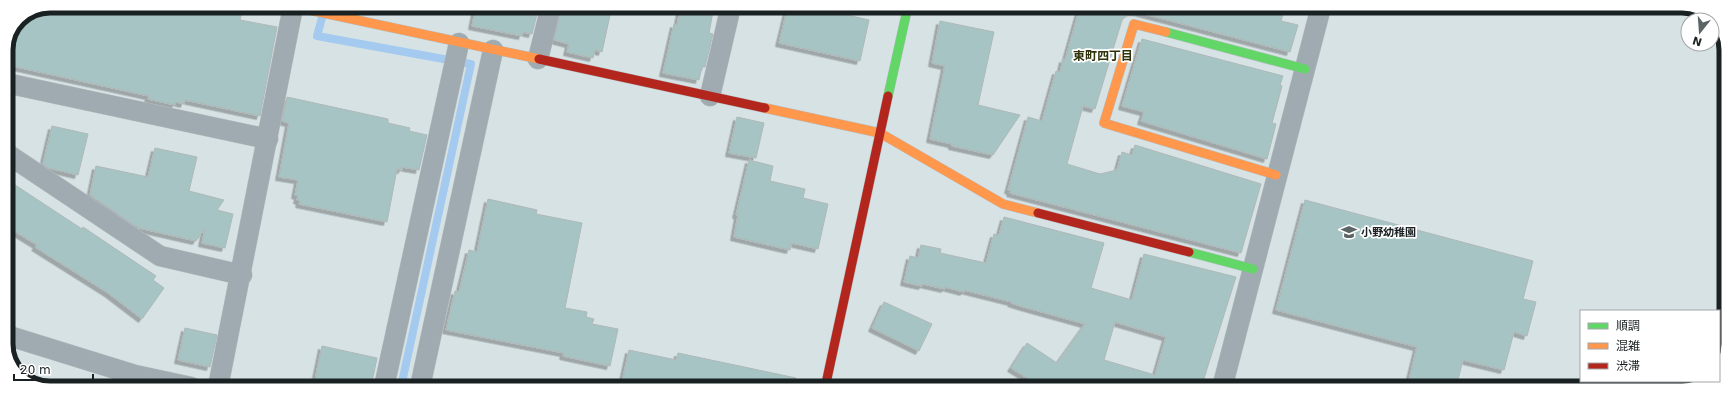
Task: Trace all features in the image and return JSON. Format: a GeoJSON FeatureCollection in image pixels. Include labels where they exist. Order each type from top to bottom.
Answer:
{"type":"FeatureCollection","features":[{"type":"Feature","properties":{"kind":"street"},"geometry":{"type":"LineString","coordinates":[[219,381],[242,275],[291,13]]}},
{"type":"Feature","properties":{"kind":"street"},"geometry":{"type":"LineString","coordinates":[[348,13],[459,43],[880,133],[1003,204],[1253,269]]}},
{"type":"Feature","properties":{"kind":"street"},"geometry":{"type":"LineString","coordinates":[[538,60],[549,13]]}},
{"type":"Feature","properties":{"kind":"street"},"geometry":{"type":"LineString","coordinates":[[710,96],[729,13]]}},
{"type":"Feature","properties":{"kind":"street"},"geometry":{"type":"LineString","coordinates":[[827,381],[906,13]]}},
{"type":"Feature","properties":{"kind":"street"},"geometry":{"type":"LineString","coordinates":[[1224,381],[1319,13]]}},
{"type":"Feature","properties":{"kind":"street"},"geometry":{"type":"LineString","coordinates":[[1276,176],[1104,123],[1134,24],[1305,69]]}},
{"type":"Feature","properties":{"kind":"street"},"geometry":{"type":"LineString","coordinates":[[385,381],[459,43]]}},
{"type":"Feature","properties":{"kind":"street"},"geometry":{"type":"LineString","coordinates":[[421,381],[493,50]]}},
{"type":"Feature","properties":{"kind":"street"},"geometry":{"type":"LineString","coordinates":[[13,84],[268,139]]}},
{"type":"Feature","properties":{"kind":"street"},"geometry":{"type":"LineString","coordinates":[[13,158],[160,256],[242,275]]}},
{"type":"Feature","properties":{"kind":"street"},"geometry":{"type":"LineString","coordinates":[[13,337],[135,375],[163,381]]}},
{"type":"Feature","properties":{"kind":"building"},"geometry":{"type":"Polygon","coordinates":[[[50,13],[242,13],[240,20],[277,27],[260,116],[185,100],[184,104],[176,102],[175,105],[148,99],[149,96],[13,66],[14,43],[19,29],[29,19],[50,13]]]}},
{"type":"Feature","properties":{"kind":"building"},"geometry":{"type":"Polygon","coordinates":[[[475,13],[537,13],[532,34],[523,32],[522,36],[472,26],[475,13]]]}},
{"type":"Feature","properties":{"kind":"building"},"geometry":{"type":"Polygon","coordinates":[[[560,13],[610,13],[602,52],[595,50],[593,58],[567,52],[569,44],[554,40],[560,13]]]}},
{"type":"Feature","properties":{"kind":"building"},"geometry":{"type":"Polygon","coordinates":[[[680,13],[713,13],[709,33],[713,34],[705,67],[702,67],[699,80],[663,73],[674,24],[677,25],[680,13]]]}},
{"type":"Feature","properties":{"kind":"building"},"geometry":{"type":"Polygon","coordinates":[[[786,13],[838,13],[869,20],[860,61],[779,43],[786,13]]]}},
{"type":"Feature","properties":{"kind":"building"},"geometry":{"type":"Polygon","coordinates":[[[1078,13],[1129,13],[1122,20],[1095,109],[1083,106],[1067,164],[1100,174],[1117,170],[1122,152],[1132,155],[1135,145],[1261,184],[1241,253],[1010,193],[1011,191],[1008,190],[1028,117],[1042,121],[1056,71],[1060,72],[1063,59],[1065,60],[1078,13]]]}},
{"type":"Feature","properties":{"kind":"building"},"geometry":{"type":"Polygon","coordinates":[[[1141,13],[1283,13],[1281,21],[1298,25],[1290,52],[1141,13]]]}},
{"type":"Feature","properties":{"kind":"building"},"geometry":{"type":"Polygon","coordinates":[[[940,21],[994,32],[978,105],[1020,115],[993,155],[952,146],[952,144],[930,139],[945,66],[932,63],[940,21]]]}},
{"type":"Feature","properties":{"kind":"building"},"geometry":{"type":"Polygon","coordinates":[[[1142,39],[1283,76],[1280,85],[1282,86],[1272,123],[1276,124],[1267,159],[1141,121],[1144,112],[1122,106],[1142,39]]]}},
{"type":"Feature","properties":{"kind":"building"},"geometry":{"type":"Polygon","coordinates":[[[287,97],[388,119],[388,123],[410,128],[409,131],[427,135],[419,170],[402,167],[402,170],[397,169],[387,222],[299,204],[300,201],[297,200],[298,196],[295,195],[298,180],[279,177],[289,123],[282,121],[287,97]]]}},
{"type":"Feature","properties":{"kind":"building"},"geometry":{"type":"Polygon","coordinates":[[[737,117],[764,123],[756,158],[729,153],[737,117]]]}},
{"type":"Feature","properties":{"kind":"building"},"geometry":{"type":"Polygon","coordinates":[[[52,126],[88,134],[78,175],[49,168],[43,164],[52,126]]]}},
{"type":"Feature","properties":{"kind":"building"},"geometry":{"type":"Polygon","coordinates":[[[155,148],[197,157],[189,191],[224,200],[217,210],[233,214],[225,248],[202,243],[205,228],[196,241],[139,228],[90,195],[96,166],[148,177],[155,148]]]}},
{"type":"Feature","properties":{"kind":"building"},"geometry":{"type":"Polygon","coordinates":[[[749,160],[773,166],[770,181],[805,189],[803,198],[828,204],[818,249],[792,243],[790,250],[734,237],[738,215],[736,215],[749,160]]]}},
{"type":"Feature","properties":{"kind":"building"},"geometry":{"type":"Polygon","coordinates":[[[13,184],[82,229],[83,227],[156,276],[153,280],[164,288],[142,319],[108,293],[35,247],[37,245],[13,230],[13,184]]]}},
{"type":"Feature","properties":{"kind":"building"},"geometry":{"type":"Polygon","coordinates":[[[488,199],[537,210],[536,214],[582,223],[565,308],[587,312],[586,317],[594,319],[592,324],[618,329],[610,366],[563,356],[564,353],[446,330],[455,291],[459,292],[469,250],[477,252],[488,199]]]}},
{"type":"Feature","properties":{"kind":"building"},"geometry":{"type":"Polygon","coordinates":[[[1305,200],[1533,261],[1523,299],[1536,302],[1527,336],[1514,332],[1504,370],[1463,360],[1458,381],[1409,381],[1417,347],[1276,310],[1305,200]]]}},
{"type":"Feature","properties":{"kind":"building"},"geometry":{"type":"Polygon","coordinates":[[[1004,217],[1104,243],[1091,288],[1132,300],[1144,254],[1236,277],[1203,381],[1028,381],[1029,379],[1011,368],[1027,343],[1057,363],[1085,324],[1011,303],[1012,302],[964,290],[964,292],[945,287],[945,289],[923,284],[922,286],[904,282],[910,256],[918,258],[921,245],[941,249],[940,253],[986,263],[994,234],[999,235],[1004,217]],[[1115,322],[1104,360],[1155,375],[1166,337],[1115,322]]]}},
{"type":"Feature","properties":{"kind":"building"},"geometry":{"type":"Polygon","coordinates":[[[884,302],[932,324],[919,351],[872,328],[884,302]]]}},
{"type":"Feature","properties":{"kind":"building"},"geometry":{"type":"Polygon","coordinates":[[[185,328],[217,335],[210,367],[178,360],[185,328]]]}},
{"type":"Feature","properties":{"kind":"building"},"geometry":{"type":"Polygon","coordinates":[[[322,346],[377,358],[372,381],[315,380],[322,346]]]}},
{"type":"Feature","properties":{"kind":"building"},"geometry":{"type":"Polygon","coordinates":[[[629,350],[676,360],[678,353],[796,378],[796,381],[622,381],[629,350]]]}},
{"type":"Feature","properties":{"kind":"waterway"},"geometry":{"type":"LineString","coordinates":[[323,14],[317,36],[471,64],[402,381]]}},
{"type":"Feature","properties":{"kind":"traffic: fast"},"geometry":{"type":"LineString","coordinates":[[888,96],[906,13]]}},
{"type":"Feature","properties":{"kind":"traffic: fast"},"geometry":{"type":"LineString","coordinates":[[1166,32],[1305,69]]}},
{"type":"Feature","properties":{"kind":"traffic: fast"},"geometry":{"type":"LineString","coordinates":[[1189,252],[1253,269]]}},
{"type":"Feature","properties":{"kind":"traffic: slow"},"geometry":{"type":"LineString","coordinates":[[324,13],[539,59]]}},
{"type":"Feature","properties":{"kind":"traffic: slow"},"geometry":{"type":"LineString","coordinates":[[1166,32],[1134,24],[1104,123],[1276,175]]}},
{"type":"Feature","properties":{"kind":"traffic: slow"},"geometry":{"type":"LineString","coordinates":[[765,108],[880,133],[1003,204],[1038,213]]}},
{"type":"Feature","properties":{"kind":"traffic: jam"},"geometry":{"type":"LineString","coordinates":[[539,59],[765,108]]}},
{"type":"Feature","properties":{"kind":"traffic: jam"},"geometry":{"type":"LineString","coordinates":[[827,381],[888,96]]}},
{"type":"Feature","properties":{"kind":"traffic: jam"},"geometry":{"type":"LineString","coordinates":[[1038,213],[1189,252]]}},
{"type":"Feature","properties":{"kind":"place","name":"小野幼稚園"},"geometry":{"type":"Point","coordinates":[1349,232]}},
{"type":"Feature","properties":{"kind":"district","name":"東町四丁目"},"geometry":{"type":"Point","coordinates":[1103,56]}}]}
